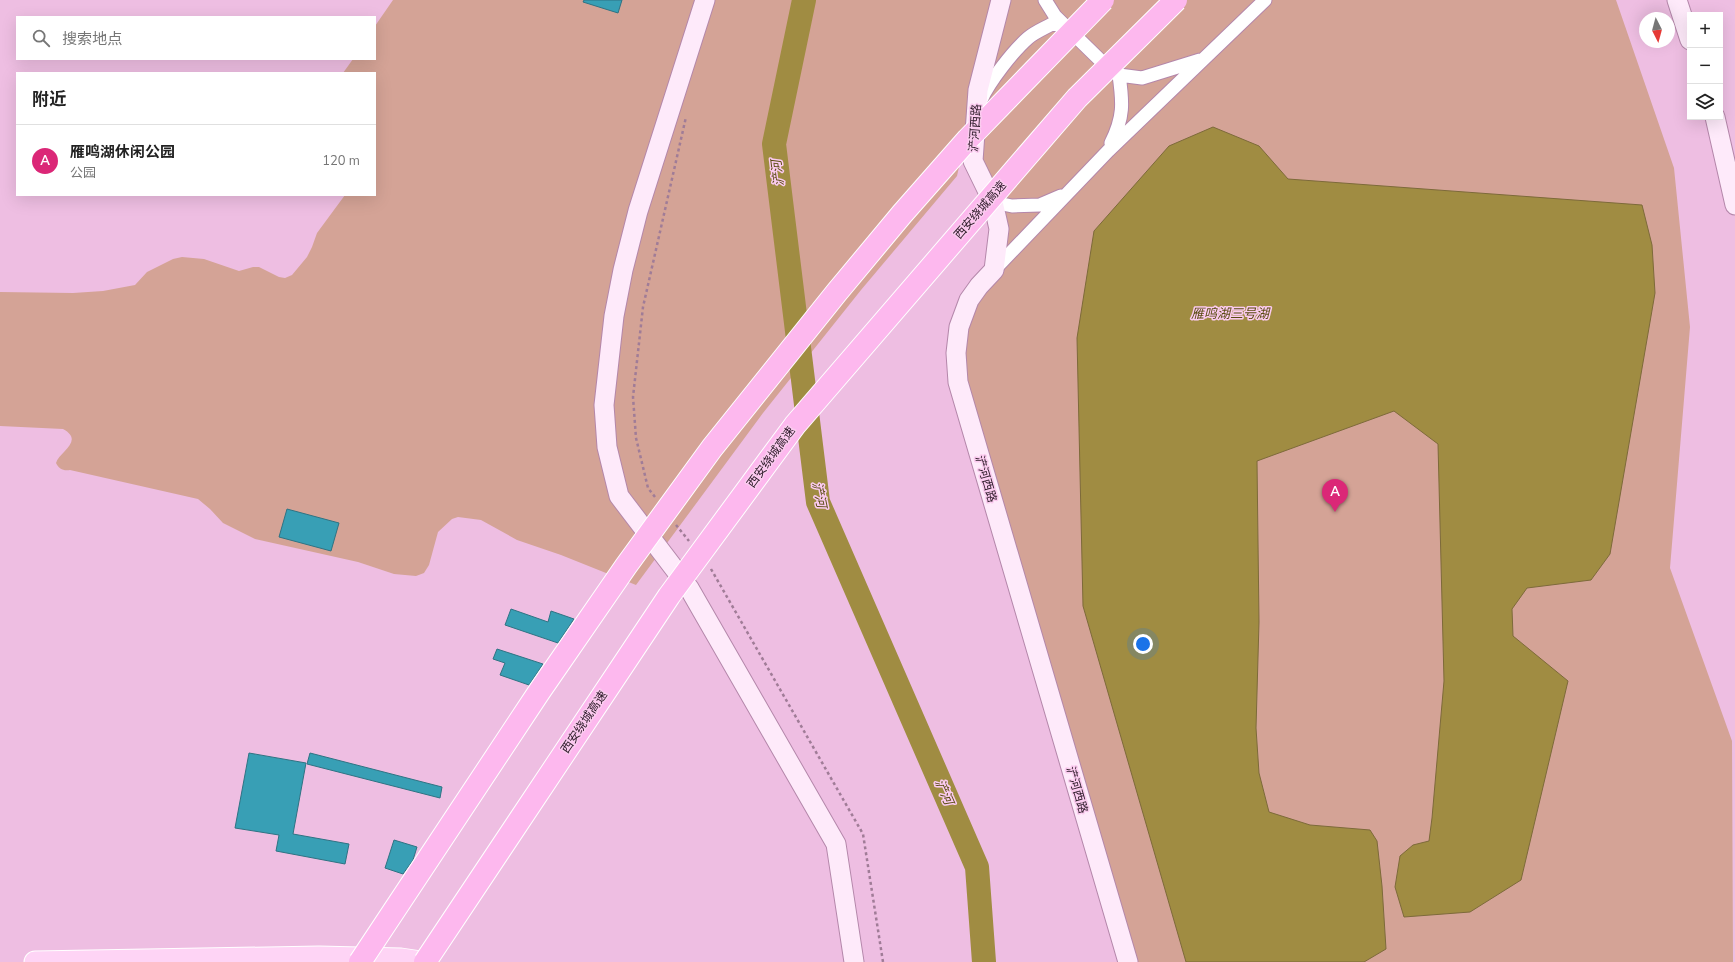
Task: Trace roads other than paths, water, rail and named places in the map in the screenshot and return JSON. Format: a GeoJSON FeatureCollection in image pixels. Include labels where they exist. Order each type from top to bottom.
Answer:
{"type":"FeatureCollection","features":[{"type":"Feature","properties":{"kind":"highway"},"geometry":{"type":"LineString","coordinates":[[360,962],[539,692],[626,566],[712,448],[837,292],[902,214],[968,139],[1103,0]]}},
{"type":"Feature","properties":{"kind":"highway","name":"西安绕城高速"},"geometry":{"type":"LineString","coordinates":[[425,962],[669,596],[795,425],[1077,98],[1176,0]]}},
{"type":"Feature","properties":{"kind":"main road"},"geometry":{"type":"LineString","coordinates":[[35,962],[319,957],[401,959],[420,962]]}},
{"type":"Feature","properties":{"kind":"street"},"geometry":{"type":"LineString","coordinates":[[704,0],[638,211],[614,316],[604,405],[608,447],[619,496],[689,588],[836,844],[854,962]]}},
{"type":"Feature","properties":{"kind":"street","name":"浐河西路"},"geometry":{"type":"LineString","coordinates":[[1001,0],[978,90],[973,161],[993,202],[999,228],[994,270],[978,286],[969,300],[959,327],[956,353],[958,382],[1128,962]]}},
{"type":"Feature","properties":{"kind":"street"},"geometry":{"type":"LineString","coordinates":[[1045,0],[1055,16],[1101,61],[1119,76],[1142,78],[1203,59]]}},
{"type":"Feature","properties":{"kind":"street"},"geometry":{"type":"LineString","coordinates":[[994,270],[1108,151],[1265,0]]}},
{"type":"Feature","properties":{"kind":"street"},"geometry":{"type":"LineString","coordinates":[[1677,0],[1687,31]]}},
{"type":"Feature","properties":{"kind":"street"},"geometry":{"type":"LineString","coordinates":[[976,110],[986,90],[1028,37],[1052,24],[1066,26]]}},
{"type":"Feature","properties":{"kind":"street"},"geometry":{"type":"LineString","coordinates":[[1108,151],[1119,128],[1123,105],[1119,76]]}},
{"type":"Feature","properties":{"kind":"street"},"geometry":{"type":"LineString","coordinates":[[1716,120],[1735,205]]}},
{"type":"Feature","properties":{"kind":"street"},"geometry":{"type":"LineString","coordinates":[[993,202],[1012,206],[1040,205],[1067,193]]}},
{"type":"Feature","properties":{"kind":"water","name":"雁鸣湖三号湖"},"geometry":{"type":"Polygon","coordinates":[[[1213,127],[1259,146],[1288,179],[1642,205],[1652,245],[1655,293],[1610,554],[1591,580],[1527,588],[1512,609],[1513,636],[1568,681],[1521,880],[1470,912],[1404,917],[1395,887],[1400,856],[1413,845],[1429,841],[1432,818],[1444,681],[1438,444],[1394,411],[1257,461],[1259,622],[1256,728],[1259,773],[1269,812],[1310,825],[1370,830],[1377,841],[1382,886],[1386,949],[1364,962],[1186,962],[1083,606],[1077,338],[1094,231],[1169,146],[1213,127]]]}},
{"type":"Feature","properties":{"kind":"waterway","name":"浐河"},"geometry":{"type":"LineString","coordinates":[[804,0],[774,144],[818,502],[977,867],[984,962]]}},
{"type":"Feature","properties":{"kind":"place","name":"雁鸣湖休闲公园"},"geometry":{"type":"Point","coordinates":[1335,512]}}]}
